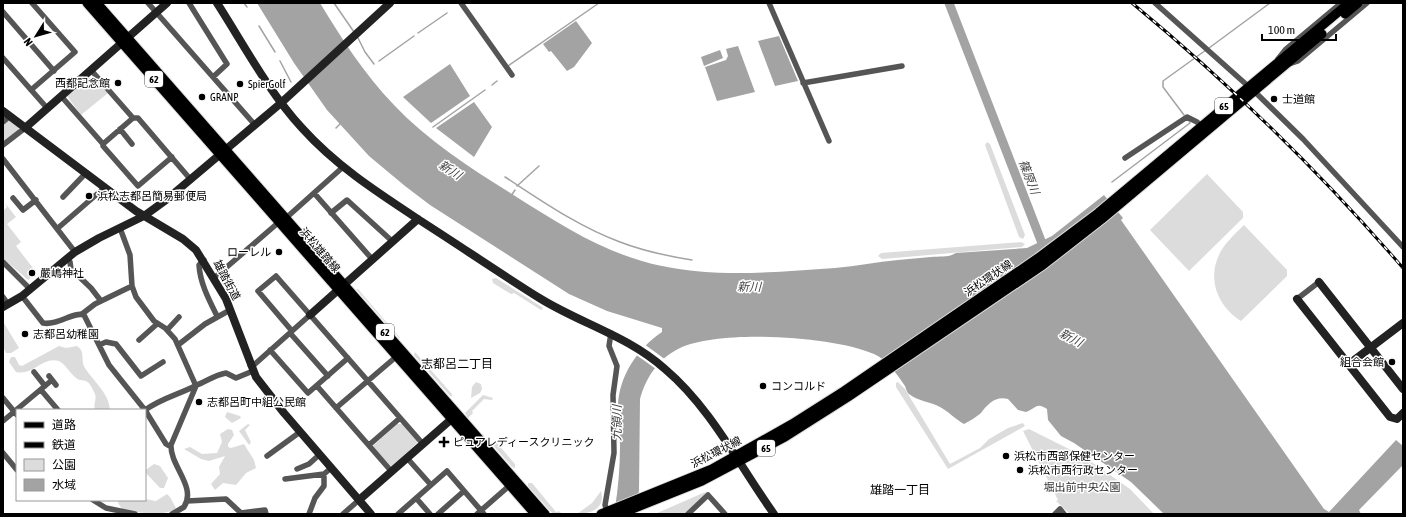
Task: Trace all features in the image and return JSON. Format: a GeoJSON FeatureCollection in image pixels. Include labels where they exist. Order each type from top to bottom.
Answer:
{"type":"FeatureCollection","features":[{"type":"Feature","properties":{"kind":"main road","name":"浜松雄踏線"},"geometry":{"type":"LineString","coordinates":[[87,3],[125,41],[455,416],[545,514]]}},
{"type":"Feature","properties":{"kind":"main road","name":"浜松雄踏線"},"geometry":{"type":"LineString","coordinates":[[97,3],[125,41]]}},
{"type":"Feature","properties":{"kind":"main road","name":"浜松環状線"},"geometry":{"type":"LineString","coordinates":[[1339,15],[1349,3]]}},
{"type":"Feature","properties":{"kind":"main road","name":"浜松環状線"},"geometry":{"type":"LineString","coordinates":[[607,512],[693,485],[804,425],[1117,202],[1206,125],[1339,15],[1358,3]]}},
{"type":"Feature","properties":{"kind":"main road","name":"浜松雄踏線"},"geometry":{"type":"LineString","coordinates":[[341,286],[397,356],[455,416],[535,514]]}},
{"type":"Feature","properties":{"kind":"main road","name":"浜松環状線"},"geometry":{"type":"LineString","coordinates":[[620,514],[639,502]]}},
{"type":"Feature","properties":{"kind":"street"},"geometry":{"type":"LineString","coordinates":[[31,90],[75,52],[32,3]]}},
{"type":"Feature","properties":{"kind":"street"},"geometry":{"type":"LineString","coordinates":[[148,3],[255,126]]}},
{"type":"Feature","properties":{"kind":"street"},"geometry":{"type":"LineString","coordinates":[[3,145],[62,96],[167,3]]}},
{"type":"Feature","properties":{"kind":"street"},"geometry":{"type":"LineString","coordinates":[[189,3],[227,64],[213,77]]}},
{"type":"Feature","properties":{"kind":"street"},"geometry":{"type":"LineString","coordinates":[[217,3],[281,103],[312,139],[343,167],[418,219],[541,299],[637,347],[661,365],[697,401],[774,514]]}},
{"type":"Feature","properties":{"kind":"street"},"geometry":{"type":"LineString","coordinates":[[3,297],[6,306],[22,296],[76,252],[144,216],[191,180],[255,126],[302,85],[390,3]]}},
{"type":"Feature","properties":{"kind":"street"},"geometry":{"type":"LineString","coordinates":[[461,3],[512,75]]}},
{"type":"Feature","properties":{"kind":"street"},"geometry":{"type":"LineString","coordinates":[[769,3],[829,141]]}},
{"type":"Feature","properties":{"kind":"street"},"geometry":{"type":"LineString","coordinates":[[1155,3],[1251,89],[1332,169],[1403,247]]}},
{"type":"Feature","properties":{"kind":"street"},"geometry":{"type":"LineString","coordinates":[[1341,3],[1286,49],[1281,64],[1298,61],[1367,3]]}},
{"type":"Feature","properties":{"kind":"street"},"geometry":{"type":"LineString","coordinates":[[3,12],[54,70]]}},
{"type":"Feature","properties":{"kind":"street"},"geometry":{"type":"LineString","coordinates":[[3,58],[47,108]]}},
{"type":"Feature","properties":{"kind":"street"},"geometry":{"type":"LineString","coordinates":[[803,82],[902,66]]}},
{"type":"Feature","properties":{"kind":"street"},"geometry":{"type":"LineString","coordinates":[[91,70],[132,118]]}},
{"type":"Feature","properties":{"kind":"street"},"geometry":{"type":"LineString","coordinates":[[62,96],[138,186],[172,157]]}},
{"type":"Feature","properties":{"kind":"street"},"geometry":{"type":"LineString","coordinates":[[3,122],[6,113]]}},
{"type":"Feature","properties":{"kind":"street","name":"雄踏街道"},"geometry":{"type":"LineString","coordinates":[[6,113],[104,188],[144,216],[192,246],[204,260],[230,310],[252,368],[276,403],[371,514]]}},
{"type":"Feature","properties":{"kind":"street"},"geometry":{"type":"LineString","coordinates":[[1125,158],[1187,117],[1206,125]]}},
{"type":"Feature","properties":{"kind":"street"},"geometry":{"type":"LineString","coordinates":[[103,144],[132,118],[138,118],[191,180]]}},
{"type":"Feature","properties":{"kind":"street"},"geometry":{"type":"LineString","coordinates":[[120,129],[132,144]]}},
{"type":"Feature","properties":{"kind":"street"},"geometry":{"type":"LineString","coordinates":[[3,159],[76,252]]}},
{"type":"Feature","properties":{"kind":"street"},"geometry":{"type":"LineString","coordinates":[[214,278],[343,167]]}},
{"type":"Feature","properties":{"kind":"street"},"geometry":{"type":"LineString","coordinates":[[63,197],[85,174]]}},
{"type":"Feature","properties":{"kind":"street"},"geometry":{"type":"LineString","coordinates":[[58,228],[104,188]]}},
{"type":"Feature","properties":{"kind":"street"},"geometry":{"type":"LineString","coordinates":[[314,193],[372,259]]}},
{"type":"Feature","properties":{"kind":"street"},"geometry":{"type":"LineString","coordinates":[[13,198],[23,210],[36,200]]}},
{"type":"Feature","properties":{"kind":"street"},"geometry":{"type":"LineString","coordinates":[[331,213],[347,200],[392,241]]}},
{"type":"Feature","properties":{"kind":"street"},"geometry":{"type":"LineString","coordinates":[[146,409],[165,398],[219,375],[227,374],[236,378],[252,368],[341,286],[418,219]]}},
{"type":"Feature","properties":{"kind":"street"},"geometry":{"type":"LineString","coordinates":[[120,228],[131,259],[132,286],[138,302],[157,324],[167,330],[178,344],[196,386],[172,440],[172,455],[186,488],[187,501],[181,509],[172,514]]}},
{"type":"Feature","properties":{"kind":"street"},"geometry":{"type":"LineString","coordinates":[[67,258],[70,262],[72,270],[91,288],[101,301]]}},
{"type":"Feature","properties":{"kind":"street"},"geometry":{"type":"LineString","coordinates":[[204,260],[199,265],[201,279],[207,296],[218,316]]}},
{"type":"Feature","properties":{"kind":"street"},"geometry":{"type":"LineString","coordinates":[[3,262],[30,289]]}},
{"type":"Feature","properties":{"kind":"street"},"geometry":{"type":"LineString","coordinates":[[328,376],[258,291],[276,276],[423,444]]}},
{"type":"Feature","properties":{"kind":"street"},"geometry":{"type":"LineString","coordinates":[[1403,389],[1319,282],[1297,299],[1390,416],[1397,419],[1403,413]]}},
{"type":"Feature","properties":{"kind":"street"},"geometry":{"type":"LineString","coordinates":[[22,296],[43,323],[60,322],[78,314],[82,314],[90,307],[132,286]]}},
{"type":"Feature","properties":{"kind":"street"},"geometry":{"type":"LineString","coordinates":[[178,344],[218,316],[230,310]]}},
{"type":"Feature","properties":{"kind":"street"},"geometry":{"type":"LineString","coordinates":[[82,314],[86,317],[99,345],[116,374],[144,409]]}},
{"type":"Feature","properties":{"kind":"street"},"geometry":{"type":"LineString","coordinates":[[167,330],[177,318]]}},
{"type":"Feature","properties":{"kind":"street"},"geometry":{"type":"LineString","coordinates":[[1349,364],[1403,323]]}},
{"type":"Feature","properties":{"kind":"street"},"geometry":{"type":"LineString","coordinates":[[139,340],[157,324]]}},
{"type":"Feature","properties":{"kind":"street"},"geometry":{"type":"LineString","coordinates":[[607,512],[605,505],[614,453],[612,395],[617,366],[609,346],[611,333]]}},
{"type":"Feature","properties":{"kind":"street"},"geometry":{"type":"LineString","coordinates":[[99,345],[106,342],[116,344],[141,376],[163,362]]}},
{"type":"Feature","properties":{"kind":"street"},"geometry":{"type":"LineString","coordinates":[[270,350],[308,394],[348,358]]}},
{"type":"Feature","properties":{"kind":"street"},"geometry":{"type":"LineString","coordinates":[[336,408],[397,356]]}},
{"type":"Feature","properties":{"kind":"street"},"geometry":{"type":"LineString","coordinates":[[34,372],[57,409]]}},
{"type":"Feature","properties":{"kind":"street"},"geometry":{"type":"LineString","coordinates":[[20,409],[52,380]]}},
{"type":"Feature","properties":{"kind":"street"},"geometry":{"type":"LineString","coordinates":[[317,386],[392,472]]}},
{"type":"Feature","properties":{"kind":"street"},"geometry":{"type":"LineString","coordinates":[[3,398],[15,414],[3,421]]}},
{"type":"Feature","properties":{"kind":"street"},"geometry":{"type":"LineString","coordinates":[[146,412],[166,444],[171,447]]}},
{"type":"Feature","properties":{"kind":"street"},"geometry":{"type":"LineString","coordinates":[[343,514],[455,416]]}},
{"type":"Feature","properties":{"kind":"street"},"geometry":{"type":"LineString","coordinates":[[369,445],[400,418]]}},
{"type":"Feature","properties":{"kind":"street"},"geometry":{"type":"LineString","coordinates":[[267,456],[300,432]]}},
{"type":"Feature","properties":{"kind":"street"},"geometry":{"type":"LineString","coordinates":[[3,453],[16,469]]}},
{"type":"Feature","properties":{"kind":"street"},"geometry":{"type":"LineString","coordinates":[[297,469],[309,464],[320,455]]}},
{"type":"Feature","properties":{"kind":"street"},"geometry":{"type":"LineString","coordinates":[[407,458],[431,485]]}},
{"type":"Feature","properties":{"kind":"street"},"geometry":{"type":"LineString","coordinates":[[285,479],[324,474],[331,468]]}},
{"type":"Feature","properties":{"kind":"street"},"geometry":{"type":"LineString","coordinates":[[398,514],[447,471],[481,513],[510,485]]}},
{"type":"Feature","properties":{"kind":"street"},"geometry":{"type":"LineString","coordinates":[[309,514],[315,498],[324,486],[324,474]]}},
{"type":"Feature","properties":{"kind":"street"},"geometry":{"type":"LineString","coordinates":[[438,514],[464,491]]}},
{"type":"Feature","properties":{"kind":"street"},"geometry":{"type":"LineString","coordinates":[[688,514],[708,495],[725,514]]}},
{"type":"Feature","properties":{"kind":"street"},"geometry":{"type":"LineString","coordinates":[[187,501],[223,498],[229,500],[241,513],[265,510],[266,514]]}},
{"type":"Feature","properties":{"kind":"street"},"geometry":{"type":"LineString","coordinates":[[416,498],[430,514]]}},
{"type":"Feature","properties":{"kind":"street"},"geometry":{"type":"LineString","coordinates":[[95,501],[106,508],[135,514]]}},
{"type":"Feature","properties":{"kind":"street"},"geometry":{"type":"LineString","coordinates":[[233,504],[237,514]]}},
{"type":"Feature","properties":{"kind":"street"},"geometry":{"type":"LineString","coordinates":[[1055,514],[1060,509],[1064,514]]}},
{"type":"Feature","properties":{"kind":"green space"},"geometry":{"type":"Polygon","coordinates":[[[89,78],[95,78],[108,93],[81,115],[67,96],[89,78]]]}},
{"type":"Feature","properties":{"kind":"green space"},"geometry":{"type":"Polygon","coordinates":[[[8,120],[18,127],[19,130],[3,143],[3,123],[8,120]]]}},
{"type":"Feature","properties":{"kind":"green space"},"geometry":{"type":"Polygon","coordinates":[[[987,142],[990,144],[1025,235],[1023,239],[1019,237],[985,145],[987,142]]]}},
{"type":"Feature","properties":{"kind":"green space"},"geometry":{"type":"Polygon","coordinates":[[[1207,174],[1243,212],[1243,218],[1189,271],[1150,230],[1207,174]]]}},
{"type":"Feature","properties":{"kind":"green space"},"geometry":{"type":"Polygon","coordinates":[[[5,203],[16,217],[7,224],[21,242],[16,246],[36,272],[28,280],[3,258],[3,211],[7,207],[5,203]]]}},
{"type":"Feature","properties":{"kind":"green space"},"geometry":{"type":"Polygon","coordinates":[[[1244,225],[1287,270],[1287,276],[1241,321],[1233,315],[1220,299],[1214,281],[1214,271],[1221,251],[1229,240],[1244,225]]]}},
{"type":"Feature","properties":{"kind":"green space"},"geometry":{"type":"Polygon","coordinates":[[[1021,242],[1025,244],[1022,247],[882,259],[878,256],[881,253],[1021,242]]]}},
{"type":"Feature","properties":{"kind":"green space"},"geometry":{"type":"Polygon","coordinates":[[[496,278],[543,309],[541,310],[514,293],[511,294],[493,283],[492,279],[496,278]]]}},
{"type":"Feature","properties":{"kind":"green space"},"geometry":{"type":"Polygon","coordinates":[[[356,289],[358,289],[400,338],[399,338],[356,289]]]}},
{"type":"Feature","properties":{"kind":"green space"},"geometry":{"type":"Polygon","coordinates":[[[3,316],[4,323],[19,348],[11,353],[6,353],[3,347],[3,316]]]}},
{"type":"Feature","properties":{"kind":"green space"},"geometry":{"type":"Polygon","coordinates":[[[59,346],[66,348],[77,346],[80,348],[82,353],[85,368],[104,393],[110,409],[95,409],[95,394],[92,388],[87,382],[78,379],[73,375],[64,364],[59,361],[48,361],[28,371],[16,372],[9,362],[11,357],[15,357],[19,365],[22,366],[59,346]]]}},
{"type":"Feature","properties":{"kind":"green space"},"geometry":{"type":"Polygon","coordinates":[[[415,352],[452,394],[452,396],[450,396],[414,355],[415,352]]]}},
{"type":"Feature","properties":{"kind":"green space"},"geometry":{"type":"Polygon","coordinates":[[[476,382],[481,384],[482,389],[480,393],[471,398],[472,387],[476,382]]]}},
{"type":"Feature","properties":{"kind":"green space"},"geometry":{"type":"Polygon","coordinates":[[[898,382],[905,389],[950,464],[980,448],[989,439],[1008,428],[1023,423],[1025,426],[948,469],[896,387],[896,383],[898,382]]]}},
{"type":"Feature","properties":{"kind":"green space"},"geometry":{"type":"Polygon","coordinates":[[[483,395],[493,398],[492,400],[484,399],[472,411],[473,413],[468,418],[465,413],[483,395]]]}},
{"type":"Feature","properties":{"kind":"green space"},"geometry":{"type":"Polygon","coordinates":[[[227,412],[240,416],[241,418],[232,423],[225,417],[227,412]]]}},
{"type":"Feature","properties":{"kind":"green space"},"geometry":{"type":"Polygon","coordinates":[[[248,424],[250,425],[245,430],[251,442],[249,445],[239,431],[248,424]]]}},
{"type":"Feature","properties":{"kind":"green space"},"geometry":{"type":"Polygon","coordinates":[[[397,424],[403,424],[417,440],[417,443],[392,467],[373,447],[397,424]]]}},
{"type":"Feature","properties":{"kind":"green space"},"geometry":{"type":"Polygon","coordinates":[[[228,429],[232,430],[234,435],[228,444],[228,447],[231,448],[244,444],[254,460],[256,468],[246,473],[236,485],[223,483],[215,490],[211,484],[220,474],[219,467],[225,456],[209,461],[201,459],[184,449],[190,447],[202,454],[217,453],[222,442],[220,434],[228,429]]]}},
{"type":"Feature","properties":{"kind":"green space","name":"堀出前中央公園"},"geometry":{"type":"Polygon","coordinates":[[[1029,429],[1083,456],[1130,489],[1154,514],[1070,514],[1056,501],[1058,500],[1023,431],[1029,429]]]}},
{"type":"Feature","properties":{"kind":"green space"},"geometry":{"type":"Polygon","coordinates":[[[493,442],[496,442],[515,464],[515,468],[512,467],[493,445],[493,442]]]}},
{"type":"Feature","properties":{"kind":"green space"},"geometry":{"type":"Polygon","coordinates":[[[154,464],[160,466],[168,478],[164,488],[160,488],[146,473],[147,469],[154,464]]]}},
{"type":"Feature","properties":{"kind":"green space"},"geometry":{"type":"Polygon","coordinates":[[[528,483],[532,483],[556,512],[559,511],[562,514],[553,514],[528,486],[528,483]]]}},
{"type":"Feature","properties":{"kind":"green space"},"geometry":{"type":"Polygon","coordinates":[[[601,491],[601,502],[596,509],[587,513],[577,514],[592,503],[601,491]]]}},
{"type":"Feature","properties":{"kind":"green space"},"geometry":{"type":"Polygon","coordinates":[[[708,492],[685,514],[655,514],[703,493],[708,492]]]}},
{"type":"Feature","properties":{"kind":"green space"},"geometry":{"type":"Polygon","coordinates":[[[167,494],[176,508],[165,513],[142,513],[122,509],[118,503],[119,501],[146,501],[146,499],[156,501],[167,494]]]}},
{"type":"Feature","properties":{"kind":"water","name":"新川"},"geometry":{"type":"Polygon","coordinates":[[[257,3],[320,3],[363,69],[394,105],[436,143],[483,176],[585,238],[622,254],[662,266],[705,272],[770,272],[835,268],[898,260],[947,256],[956,253],[1027,248],[1052,236],[1104,195],[1123,218],[1121,220],[1324,509],[1329,512],[1396,440],[1403,446],[1403,465],[1359,510],[1361,514],[1164,514],[1131,482],[1074,443],[1061,436],[1048,420],[1047,409],[1041,406],[1036,406],[1026,412],[1018,410],[1008,399],[1003,398],[992,402],[981,413],[964,424],[940,407],[909,394],[899,377],[883,360],[874,354],[856,348],[805,339],[777,337],[721,338],[698,342],[680,348],[672,352],[654,369],[646,383],[640,399],[639,490],[635,514],[614,514],[618,488],[620,455],[619,395],[631,364],[637,355],[662,332],[662,328],[607,311],[569,294],[430,205],[405,186],[369,156],[327,110],[294,63],[257,3]]]}},
{"type":"Feature","properties":{"kind":"water"},"geometry":{"type":"Polygon","coordinates":[[[576,21],[592,43],[574,67],[567,71],[551,51],[549,52],[543,44],[576,21]]]}},
{"type":"Feature","properties":{"kind":"water"},"geometry":{"type":"Polygon","coordinates":[[[779,36],[798,81],[775,86],[758,41],[779,36]]]}},
{"type":"Feature","properties":{"kind":"water"},"geometry":{"type":"Polygon","coordinates":[[[738,46],[755,92],[717,101],[705,67],[726,60],[728,56],[726,49],[738,46]]]}},
{"type":"Feature","properties":{"kind":"water"},"geometry":{"type":"Polygon","coordinates":[[[720,50],[723,58],[704,66],[701,57],[720,50]]]}},
{"type":"Feature","properties":{"kind":"water"},"geometry":{"type":"Polygon","coordinates":[[[450,64],[470,96],[431,123],[403,97],[450,64]]]}},
{"type":"Feature","properties":{"kind":"water"},"geometry":{"type":"Polygon","coordinates":[[[474,102],[492,127],[474,157],[436,128],[474,102]]]}},
{"type":"Feature","properties":{"kind":"pier"},"geometry":{"type":"Polygon","coordinates":[[[644,344],[666,360],[656,369],[635,354],[644,344]]]}},
{"type":"Feature","properties":{"kind":"waterway"},"geometry":{"type":"LineString","coordinates":[[244,3],[247,7]]}},
{"type":"Feature","properties":{"kind":"waterway"},"geometry":{"type":"LineString","coordinates":[[334,3],[354,32]]}},
{"type":"Feature","properties":{"kind":"waterway"},"geometry":{"type":"LineString","coordinates":[[508,66],[599,3]]}},
{"type":"Feature","properties":{"kind":"waterway","name":"篠原川"},"geometry":{"type":"LineString","coordinates":[[949,3],[1045,251]]}},
{"type":"Feature","properties":{"kind":"waterway"},"geometry":{"type":"LineString","coordinates":[[1209,48],[1270,3]]}},
{"type":"Feature","properties":{"kind":"waterway"},"geometry":{"type":"LineString","coordinates":[[418,33],[447,13]]}},
{"type":"Feature","properties":{"kind":"waterway"},"geometry":{"type":"LineString","coordinates":[[259,26],[275,52]]}},
{"type":"Feature","properties":{"kind":"waterway"},"geometry":{"type":"LineString","coordinates":[[379,61],[414,36]]}},
{"type":"Feature","properties":{"kind":"waterway"},"geometry":{"type":"LineString","coordinates":[[358,38],[365,52],[374,64]]}},
{"type":"Feature","properties":{"kind":"waterway"},"geometry":{"type":"LineString","coordinates":[[1184,115],[1163,87],[1163,81],[1206,50]]}},
{"type":"Feature","properties":{"kind":"waterway"},"geometry":{"type":"LineString","coordinates":[[280,61],[291,82]]}},
{"type":"Feature","properties":{"kind":"waterway"},"geometry":{"type":"LineString","coordinates":[[492,85],[497,81]]}},
{"type":"Feature","properties":{"kind":"waterway"},"geometry":{"type":"LineString","coordinates":[[433,127],[485,90]]}},
{"type":"Feature","properties":{"kind":"waterway"},"geometry":{"type":"LineString","coordinates":[[1112,182],[1190,123],[1189,121]]}},
{"type":"Feature","properties":{"kind":"waterway"},"geometry":{"type":"LineString","coordinates":[[336,128],[341,123]]}},
{"type":"Feature","properties":{"kind":"waterway"},"geometry":{"type":"LineString","coordinates":[[517,186],[539,166]]}},
{"type":"Feature","properties":{"kind":"waterway"},"geometry":{"type":"LineString","coordinates":[[505,177],[561,213],[605,236],[646,251],[692,260]]}},
{"type":"Feature","properties":{"kind":"waterway"},"geometry":{"type":"LineString","coordinates":[[511,196],[515,190]]}},
{"type":"Feature","properties":{"kind":"railway"},"geometry":{"type":"LineString","coordinates":[[1132,3],[1204,65],[1307,163],[1372,232],[1403,268]]}},
{"type":"Feature","properties":{"kind":"place","name":"西都記念館"},"geometry":{"type":"Point","coordinates":[118,83]}},
{"type":"Feature","properties":{"kind":"place","name":"SpierGolf"},"geometry":{"type":"Point","coordinates":[240,84]}},
{"type":"Feature","properties":{"kind":"place","name":"GRANP"},"geometry":{"type":"Point","coordinates":[202,97]}},
{"type":"Feature","properties":{"kind":"place","name":"士道館"},"geometry":{"type":"Point","coordinates":[1274,99]}},
{"type":"Feature","properties":{"kind":"place","name":"浜松志都呂簡易郵便局"},"geometry":{"type":"Point","coordinates":[89,196]}},
{"type":"Feature","properties":{"kind":"place","name":"ローレル"},"geometry":{"type":"Point","coordinates":[279,252]}},
{"type":"Feature","properties":{"kind":"place","name":"嚴嶋神社"},"geometry":{"type":"Point","coordinates":[32,273]}},
{"type":"Feature","properties":{"kind":"place","name":"志都呂幼稚園"},"geometry":{"type":"Point","coordinates":[25,334]}},
{"type":"Feature","properties":{"kind":"place","name":"組合会館"},"geometry":{"type":"Point","coordinates":[1392,362]}},
{"type":"Feature","properties":{"kind":"place","name":"コンコルド"},"geometry":{"type":"Point","coordinates":[763,386]}},
{"type":"Feature","properties":{"kind":"place","name":"志都呂町中組公民館"},"geometry":{"type":"Point","coordinates":[199,402]}},
{"type":"Feature","properties":{"kind":"place","name":"ピュアレディースクリニック"},"geometry":{"type":"Point","coordinates":[444,442]}},
{"type":"Feature","properties":{"kind":"place","name":"浜松市西部保健センター"},"geometry":{"type":"Point","coordinates":[1006,456]}},
{"type":"Feature","properties":{"kind":"place","name":"浜松市西行政センター"},"geometry":{"type":"Point","coordinates":[1020,470]}},
{"type":"Feature","properties":{"kind":"district","name":"志都呂二丁目"},"geometry":{"type":"Point","coordinates":[457,364]}},
{"type":"Feature","properties":{"kind":"district","name":"雄踏一丁目"},"geometry":{"type":"Point","coordinates":[900,490]}},
{"type":"Feature","properties":{"kind":"water label","name":"九領川"},"geometry":{"type":"Point","coordinates":[617,423]}}]}
